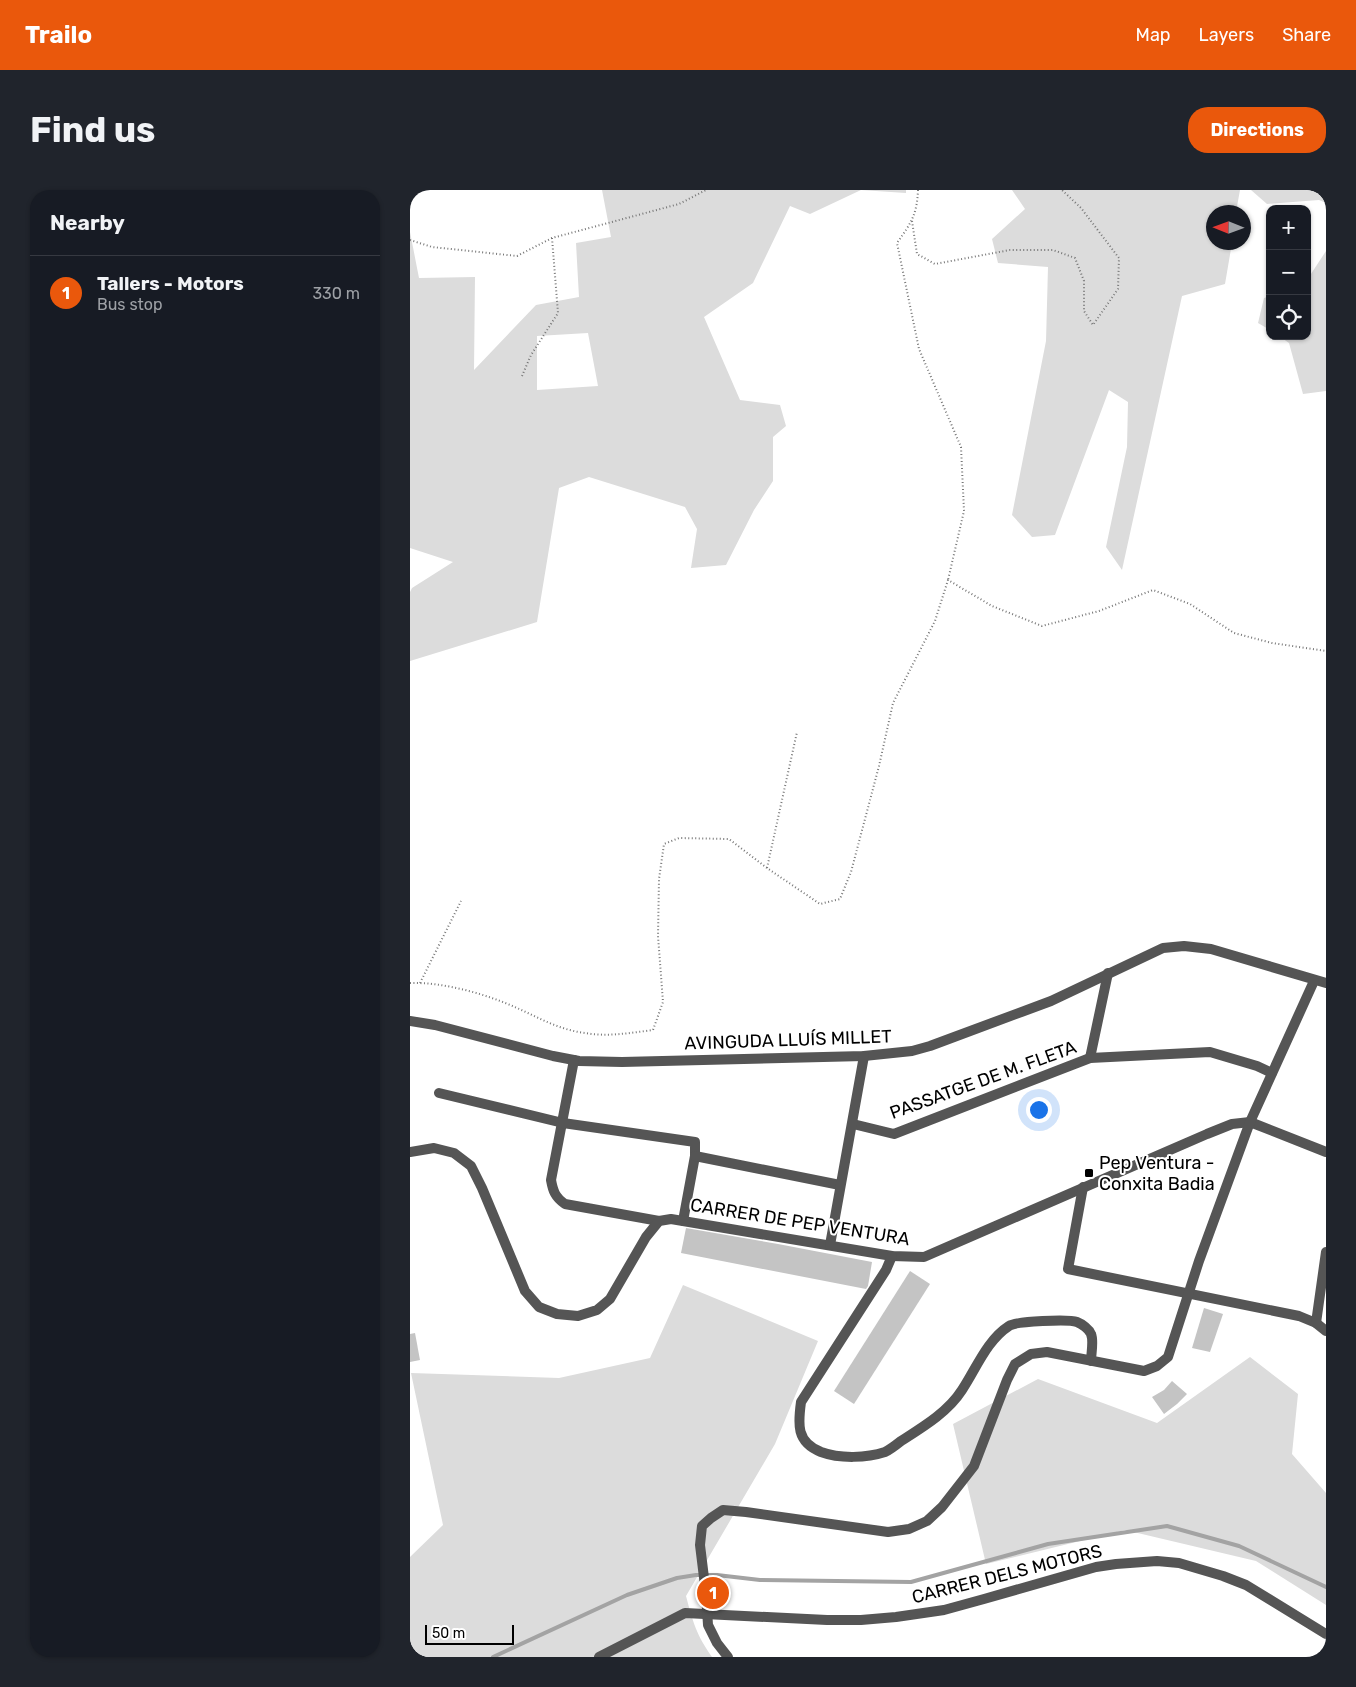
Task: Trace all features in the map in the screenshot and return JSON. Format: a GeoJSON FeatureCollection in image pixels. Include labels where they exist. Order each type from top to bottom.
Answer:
{"type":"FeatureCollection","features":[{"type":"Feature","properties":{"kind":"street","name":"AVINGUDA LLUÍS MILLET"},"geometry":{"type":"LineString","coordinates":[[410,1020],[574,1060],[622,1062],[864,1056],[912,1051],[930,1046],[1051,1001],[1163,948],[1184,946],[1211,950],[1326,984]]}},
{"type":"Feature","properties":{"kind":"street"},"geometry":{"type":"LineString","coordinates":[[1090,1058],[1108,973]]}},
{"type":"Feature","properties":{"kind":"street"},"geometry":{"type":"LineString","coordinates":[[728,1657],[717,1643],[708,1624],[700,1545],[702,1526],[710,1518],[723,1510],[888,1532],[909,1529],[927,1521],[942,1507],[974,1466],[1007,1380],[1016,1364],[1031,1354],[1047,1352],[1144,1371],[1157,1366],[1168,1357],[1188,1294],[1250,1122],[1314,981]]}},
{"type":"Feature","properties":{"kind":"street","name":"PASSATGE DE M. FLETA"},"geometry":{"type":"LineString","coordinates":[[853,1124],[894,1134],[1090,1058],[1210,1052],[1272,1073]]}},
{"type":"Feature","properties":{"kind":"street"},"geometry":{"type":"LineString","coordinates":[[830,1245],[864,1056]]}},
{"type":"Feature","properties":{"kind":"street","name":"CARRER DE PEP VENTURA"},"geometry":{"type":"LineString","coordinates":[[574,1060],[551,1180],[557,1198],[565,1204],[659,1220],[671,1219],[892,1256],[924,1257],[1207,1134],[1232,1124],[1250,1122]]}},
{"type":"Feature","properties":{"kind":"street"},"geometry":{"type":"LineString","coordinates":[[439,1093],[563,1123],[695,1142],[695,1156],[683,1221]]}},
{"type":"Feature","properties":{"kind":"street"},"geometry":{"type":"LineString","coordinates":[[1250,1122],[1326,1152]]}},
{"type":"Feature","properties":{"kind":"street"},"geometry":{"type":"LineString","coordinates":[[410,1152],[434,1148],[454,1153],[471,1166],[525,1291],[539,1307],[557,1314],[578,1316],[597,1310],[610,1299],[646,1237],[659,1220]]}},
{"type":"Feature","properties":{"kind":"street"},"geometry":{"type":"LineString","coordinates":[[695,1156],[840,1185]]}},
{"type":"Feature","properties":{"kind":"street"},"geometry":{"type":"LineString","coordinates":[[1083,1187],[1068,1269],[1299,1316],[1316,1323],[1326,1331]]}},
{"type":"Feature","properties":{"kind":"street"},"geometry":{"type":"LineString","coordinates":[[1316,1323],[1326,1252]]}},
{"type":"Feature","properties":{"kind":"street"},"geometry":{"type":"LineString","coordinates":[[892,1256],[886,1270],[800,1402],[798,1424],[804,1441],[821,1452],[843,1456],[868,1456],[886,1451],[912,1434],[939,1415],[961,1392],[994,1338],[1010,1325],[1029,1322],[1076,1322],[1086,1327],[1092,1334],[1091,1361]]}},
{"type":"Feature","properties":{"kind":"street","name":"CARRER DELS MOTORS"},"geometry":{"type":"LineString","coordinates":[[599,1657],[685,1613],[826,1620],[896,1617],[944,1610],[984,1600],[1096,1567],[1157,1561],[1179,1563],[1246,1585],[1326,1634]]}},
{"type":"Feature","properties":{"kind":"path"},"geometry":{"type":"LineString","coordinates":[[410,240],[432,247],[517,256],[552,238],[679,204],[706,190]]}},
{"type":"Feature","properties":{"kind":"path"},"geometry":{"type":"LineString","coordinates":[[410,983],[471,991],[515,1007],[558,1027],[585,1034],[620,1035],[653,1030],[663,1002],[658,936],[659,879],[664,844],[679,838],[729,839],[767,868],[820,904],[840,900],[851,872],[879,766],[892,703],[935,621],[948,580],[964,510],[961,447],[919,349],[897,243],[912,221],[917,206],[918,190]]}},
{"type":"Feature","properties":{"kind":"path"},"geometry":{"type":"LineString","coordinates":[[912,221],[917,254],[935,264],[1010,250],[1053,250],[1075,258],[1084,281],[1084,311],[1093,325],[1118,289],[1119,258],[1081,208],[1062,190]]}},
{"type":"Feature","properties":{"kind":"path"},"geometry":{"type":"LineString","coordinates":[[522,376],[531,355],[558,313],[552,238]]}},
{"type":"Feature","properties":{"kind":"path"},"geometry":{"type":"LineString","coordinates":[[948,580],[992,606],[1042,626],[1099,611],[1153,590],[1190,604],[1234,633],[1272,643],[1326,651]]}},
{"type":"Feature","properties":{"kind":"path"},"geometry":{"type":"LineString","coordinates":[[767,868],[797,732]]}},
{"type":"Feature","properties":{"kind":"path"},"geometry":{"type":"LineString","coordinates":[[420,983],[461,901]]}},
{"type":"Feature","properties":{"kind":"shaded area"},"geometry":{"type":"Polygon","coordinates":[[[602,190],[861,190],[810,214],[790,206],[753,283],[704,317],[740,400],[780,405],[786,426],[773,437],[773,481],[754,510],[726,565],[691,568],[697,529],[685,507],[589,477],[559,488],[537,622],[410,661],[410,592],[412,588],[453,562],[410,548],[410,232],[419,278],[475,277],[474,370],[536,305],[579,297],[576,243],[611,237],[602,190]],[[588,333],[537,336],[537,390],[598,386],[588,333]]]}},
{"type":"Feature","properties":{"kind":"shaded area"},"geometry":{"type":"Polygon","coordinates":[[[861,190],[906,190],[906,193],[861,190]]]}},
{"type":"Feature","properties":{"kind":"shaded area"},"geometry":{"type":"Polygon","coordinates":[[[1012,190],[1240,190],[1237,205],[1206,205],[1206,250],[1231,250],[1225,284],[1182,296],[1122,570],[1106,547],[1127,447],[1128,402],[1109,390],[1055,535],[1032,537],[1012,515],[1046,341],[1048,267],[998,263],[992,239],[1025,209],[1012,190]]]}},
{"type":"Feature","properties":{"kind":"shaded area"},"geometry":{"type":"Polygon","coordinates":[[[1251,190],[1326,190],[1326,203],[1319,200],[1267,204],[1251,190]]]}},
{"type":"Feature","properties":{"kind":"shaded area"},"geometry":{"type":"Polygon","coordinates":[[[1326,251],[1326,391],[1303,394],[1289,343],[1285,340],[1311,340],[1311,274],[1326,251]]]}},
{"type":"Feature","properties":{"kind":"shaded area"},"geometry":{"type":"Polygon","coordinates":[[[1266,297],[1266,328],[1258,323],[1264,298],[1266,297]]]}},
{"type":"Feature","properties":{"kind":"shaded area"},"geometry":{"type":"Polygon","coordinates":[[[683,1285],[818,1341],[775,1444],[686,1596],[696,1628],[712,1657],[410,1657],[410,1557],[443,1525],[411,1373],[559,1378],[650,1358],[683,1285]]]}},
{"type":"Feature","properties":{"kind":"shaded area"},"geometry":{"type":"Polygon","coordinates":[[[1250,1357],[1298,1394],[1292,1454],[1326,1493],[1326,1605],[1256,1561],[1125,1530],[986,1564],[953,1424],[1038,1379],[1157,1423],[1250,1357]]]}},
{"type":"Feature","properties":{"kind":"building"},"geometry":{"type":"Polygon","coordinates":[[[686,1228],[872,1262],[868,1286],[866,1289],[681,1253],[686,1228]]]}},
{"type":"Feature","properties":{"kind":"building"},"geometry":{"type":"Polygon","coordinates":[[[910,1271],[930,1284],[854,1404],[834,1391],[910,1271]]]}},
{"type":"Feature","properties":{"kind":"building"},"geometry":{"type":"Polygon","coordinates":[[[1204,1308],[1223,1314],[1210,1352],[1192,1348],[1204,1308]]]}},
{"type":"Feature","properties":{"kind":"building"},"geometry":{"type":"Polygon","coordinates":[[[415,1333],[420,1360],[410,1362],[410,1334],[415,1333]]]}},
{"type":"Feature","properties":{"kind":"building"},"geometry":{"type":"Polygon","coordinates":[[[1172,1381],[1187,1394],[1164,1414],[1152,1397],[1164,1390],[1172,1381]]]}},
{"type":"Feature","properties":{"kind":"waterway"},"geometry":{"type":"LineString","coordinates":[[493,1657],[627,1595],[677,1578],[696,1575],[717,1575],[760,1580],[911,1582],[1048,1544],[1167,1526],[1239,1546],[1326,1587]]}},
{"type":"Feature","properties":{"kind":"place","name":"Pep Ventura - Conxita Badia"},"geometry":{"type":"Point","coordinates":[1089,1173]}},
{"type":"Feature","properties":{"kind":"place","name":"Tallers - Motors"},"geometry":{"type":"Point","coordinates":[713,1593]}}]}
